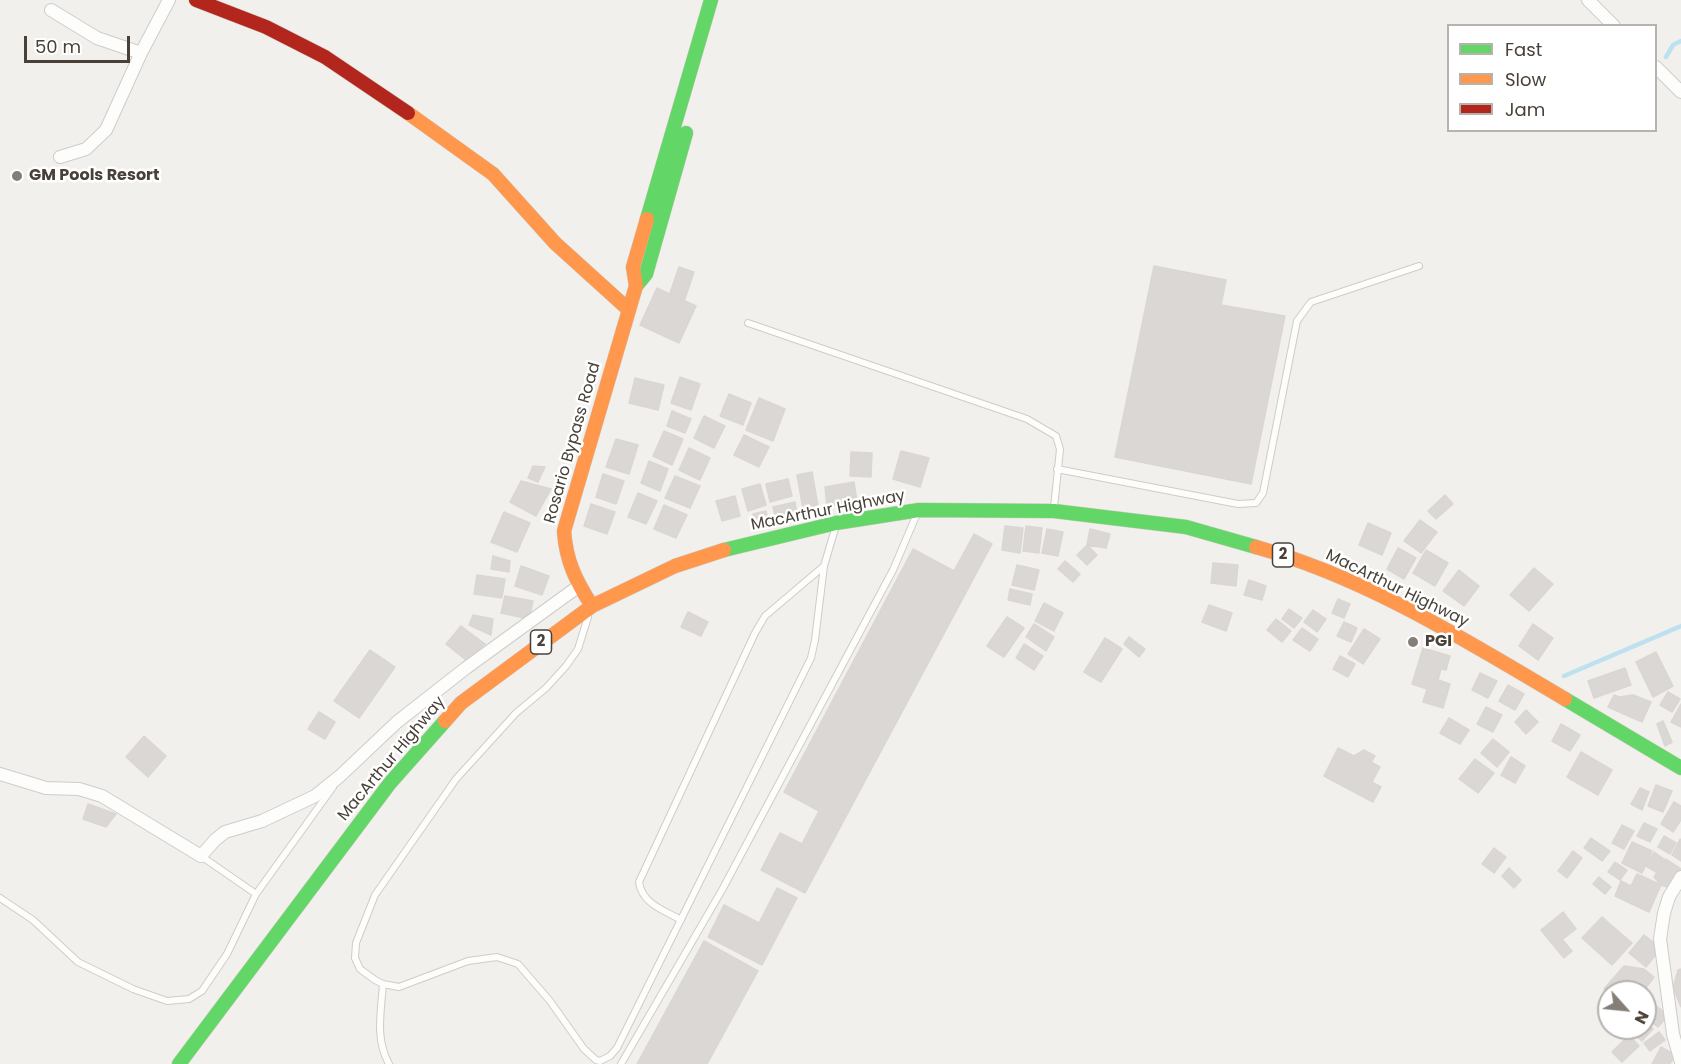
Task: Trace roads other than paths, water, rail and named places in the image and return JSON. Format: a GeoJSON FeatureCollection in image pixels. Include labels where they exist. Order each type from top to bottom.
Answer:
{"type":"FeatureCollection","features":[{"type":"Feature","properties":{"kind":"main road"},"geometry":{"type":"LineString","coordinates":[[196,0],[266,27],[325,57],[429,128],[493,174],[555,243],[628,310]]}},
{"type":"Feature","properties":{"kind":"main road","name":"Rosario Bypass Road"},"geometry":{"type":"LineString","coordinates":[[636,286],[633,267],[711,0]]}},
{"type":"Feature","properties":{"kind":"main road","name":"Rosario Bypass Road"},"geometry":{"type":"LineString","coordinates":[[592,606],[567,563],[564,553],[564,531],[628,310],[636,286],[646,274],[724,0]]}},
{"type":"Feature","properties":{"kind":"main road","name":"MacArthur Highway"},"geometry":{"type":"LineString","coordinates":[[179,1064],[320,873],[390,783],[461,703],[592,606],[675,567],[735,547],[836,523],[919,510],[1054,511],[1186,527],[1275,552],[1351,582],[1423,617],[1681,768]]}},
{"type":"Feature","properties":{"kind":"street"},"geometry":{"type":"LineString","coordinates":[[60,157],[86,150],[106,130],[141,53],[169,0]]}},
{"type":"Feature","properties":{"kind":"street"},"geometry":{"type":"LineString","coordinates":[[1588,0],[1612,24]]}},
{"type":"Feature","properties":{"kind":"street"},"geometry":{"type":"LineString","coordinates":[[51,10],[97,38],[141,53]]}},
{"type":"Feature","properties":{"kind":"street"},"geometry":{"type":"LineString","coordinates":[[1657,68],[1681,92]]}},
{"type":"Feature","properties":{"kind":"street"},"geometry":{"type":"LineString","coordinates":[[0,774],[46,788],[79,789],[102,796],[201,856],[214,840],[225,832],[262,820],[315,796],[340,776],[397,722],[466,668],[579,586]]}},
{"type":"Feature","properties":{"kind":"street"},"geometry":{"type":"LineString","coordinates":[[1681,877],[1669,897],[1660,939],[1672,1034],[1681,1062]]}},
{"type":"Feature","properties":{"kind":"lane"},"geometry":{"type":"LineString","coordinates":[[1057,469],[1238,504],[1256,504],[1263,493],[1297,321],[1311,302],[1419,266]]}},
{"type":"Feature","properties":{"kind":"lane"},"geometry":{"type":"LineString","coordinates":[[748,323],[1027,419],[1056,436],[1060,449],[1054,511]]}},
{"type":"Feature","properties":{"kind":"lane"},"geometry":{"type":"LineString","coordinates":[[621,1064],[727,879],[893,570],[919,510]]}},
{"type":"Feature","properties":{"kind":"lane"},"geometry":{"type":"LineString","coordinates":[[592,606],[579,649],[546,688],[516,713],[456,779],[375,895],[356,944],[355,958],[360,969],[383,984],[399,987],[468,961],[497,957],[518,964],[550,1000],[584,1049],[600,1061],[610,1056],[617,1048],[811,658],[824,566],[836,523]]}},
{"type":"Feature","properties":{"kind":"lane"},"geometry":{"type":"LineString","coordinates":[[681,920],[644,899],[639,882],[755,633],[765,616],[824,566]]}},
{"type":"Feature","properties":{"kind":"lane"},"geometry":{"type":"LineString","coordinates":[[0,898],[33,920],[78,962],[133,989],[167,1001],[189,999],[202,991],[227,954],[256,894],[340,776]]}},
{"type":"Feature","properties":{"kind":"lane"},"geometry":{"type":"LineString","coordinates":[[201,856],[256,894]]}},
{"type":"Feature","properties":{"kind":"lane"},"geometry":{"type":"LineString","coordinates":[[383,984],[380,1030],[382,1051],[389,1064]]}},
{"type":"Feature","properties":{"kind":"waterway"},"geometry":{"type":"LineString","coordinates":[[1666,57],[1673,45],[1681,41]]}},
{"type":"Feature","properties":{"kind":"waterway"},"geometry":{"type":"LineString","coordinates":[[1564,676],[1681,626]]}},
{"type":"Feature","properties":{"kind":"place","name":"GM Pools Resort"},"geometry":{"type":"Point","coordinates":[17,176]}},
{"type":"Feature","properties":{"kind":"place","name":"PGI"},"geometry":{"type":"Point","coordinates":[1413,642]}}]}
